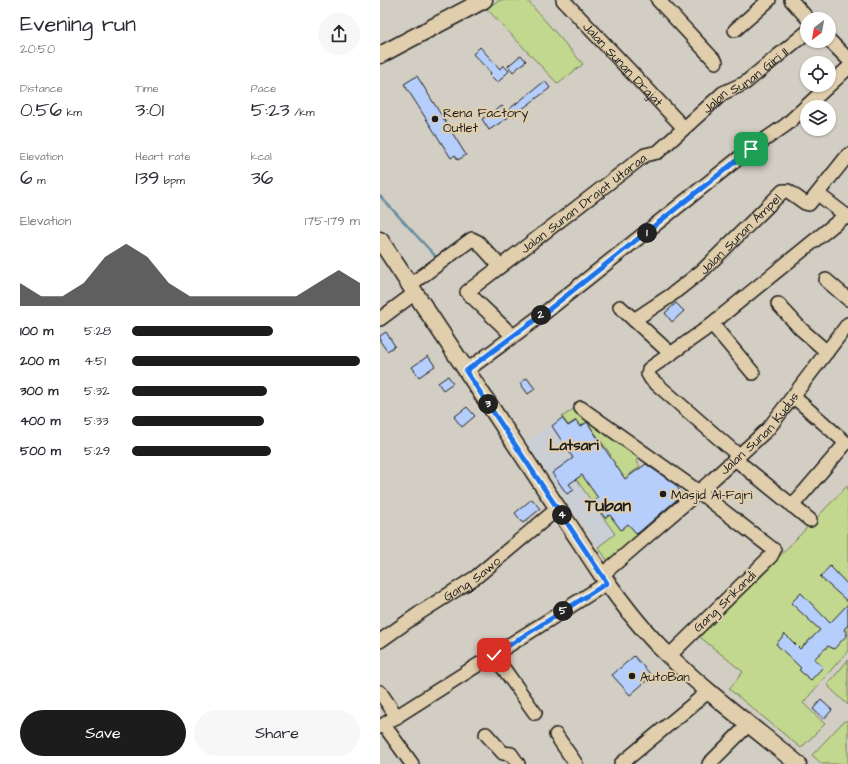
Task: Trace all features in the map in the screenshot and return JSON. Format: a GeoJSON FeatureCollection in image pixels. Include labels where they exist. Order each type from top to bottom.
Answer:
{"type":"FeatureCollection","features":[{"type":"Feature","properties":{"kind":"main road"},"geometry":{"type":"LineString","coordinates":[[380,55],[484,0]]}},
{"type":"Feature","properties":{"kind":"main road"},"geometry":{"type":"LineString","coordinates":[[380,240],[604,579],[638,622],[669,656],[798,764]]}},
{"type":"Feature","properties":{"kind":"street","name":"Jalan Sunan Drajat"},"geometry":{"type":"LineString","coordinates":[[563,0],[684,128]]}},
{"type":"Feature","properties":{"kind":"street"},"geometry":{"type":"LineString","coordinates":[[658,0],[716,62]]}},
{"type":"Feature","properties":{"kind":"street"},"geometry":{"type":"LineString","coordinates":[[735,30],[769,0]]}},
{"type":"Feature","properties":{"kind":"street"},"geometry":{"type":"LineString","coordinates":[[795,1],[803,12]]}},
{"type":"Feature","properties":{"kind":"street","name":"Jalan Sunan Giri II"},"geometry":{"type":"LineString","coordinates":[[684,128],[723,93],[745,83],[800,38]]}},
{"type":"Feature","properties":{"kind":"street"},"geometry":{"type":"LineString","coordinates":[[836,47],[848,59]]}},
{"type":"Feature","properties":{"kind":"street"},"geometry":{"type":"LineString","coordinates":[[466,371],[670,215],[744,154],[786,124],[848,68]]}},
{"type":"Feature","properties":{"kind":"street","name":"Jalan Sunan Drajat Utaraa"},"geometry":{"type":"LineString","coordinates":[[513,336],[467,292],[646,155],[658,152],[684,128]]}},
{"type":"Feature","properties":{"kind":"street","name":"Jalan Sunan Ampel"},"geometry":{"type":"LineString","coordinates":[[634,320],[679,289],[729,247],[783,191],[788,191],[808,204],[818,194],[848,155]]}},
{"type":"Feature","properties":{"kind":"street"},"geometry":{"type":"LineString","coordinates":[[810,520],[737,458],[650,377],[648,372],[650,368],[712,324],[847,216],[818,194]]}},
{"type":"Feature","properties":{"kind":"street"},"geometry":{"type":"LineString","coordinates":[[380,319],[440,262],[474,239],[500,266]]}},
{"type":"Feature","properties":{"kind":"street"},"geometry":{"type":"LineString","coordinates":[[826,280],[848,299]]}},
{"type":"Feature","properties":{"kind":"street"},"geometry":{"type":"LineString","coordinates":[[778,304],[801,329],[827,352]]}},
{"type":"Feature","properties":{"kind":"street"},"geometry":{"type":"LineString","coordinates":[[620,307],[671,354]]}},
{"type":"Feature","properties":{"kind":"street"},"geometry":{"type":"LineString","coordinates":[[712,324],[753,373]]}},
{"type":"Feature","properties":{"kind":"street","name":"Jalan Sunan Kudus"},"geometry":{"type":"LineString","coordinates":[[382,726],[494,655],[604,579],[772,425],[848,324]]}},
{"type":"Feature","properties":{"kind":"street"},"geometry":{"type":"LineString","coordinates":[[792,506],[847,442],[794,397]]}},
{"type":"Feature","properties":{"kind":"street"},"geometry":{"type":"LineString","coordinates":[[581,408],[699,492]]}},
{"type":"Feature","properties":{"kind":"street","name":"Gang Srikandi"},"geometry":{"type":"LineString","coordinates":[[669,656],[774,552],[770,546],[699,492]]}},
{"type":"Feature","properties":{"kind":"street","name":"Gang Sawo"},"geometry":{"type":"LineString","coordinates":[[380,641],[421,612],[476,577],[557,509]]}},
{"type":"Feature","properties":{"kind":"street"},"geometry":{"type":"LineString","coordinates":[[494,655],[535,713]]}},
{"type":"Feature","properties":{"kind":"street"},"geometry":{"type":"LineString","coordinates":[[621,764],[709,691]]}},
{"type":"Feature","properties":{"kind":"street"},"geometry":{"type":"LineString","coordinates":[[380,692],[397,717]]}},
{"type":"Feature","properties":{"kind":"street"},"geometry":{"type":"LineString","coordinates":[[709,764],[749,724]]}},
{"type":"Feature","properties":{"kind":"street"},"geometry":{"type":"LineString","coordinates":[[382,726],[412,764]]}},
{"type":"Feature","properties":{"kind":"street"},"geometry":{"type":"LineString","coordinates":[[486,734],[503,753],[511,754],[518,764]]}},
{"type":"Feature","properties":{"kind":"street"},"geometry":{"type":"LineString","coordinates":[[556,735],[576,764]]}},
{"type":"Feature","properties":{"kind":"shaded area"},"geometry":{"type":"Polygon","coordinates":[[[575,408],[615,453],[662,520],[610,564],[526,442],[575,408]]]}},
{"type":"Feature","properties":{"kind":"green space"},"geometry":{"type":"Polygon","coordinates":[[[500,0],[527,0],[583,64],[558,84],[486,8],[500,0]]]}},
{"type":"Feature","properties":{"kind":"green space"},"geometry":{"type":"Polygon","coordinates":[[[575,408],[643,455],[636,460],[640,467],[630,474],[662,520],[610,564],[598,547],[615,534],[576,479],[611,455],[587,422],[581,426],[576,420],[568,425],[562,417],[575,408]]]}},
{"type":"Feature","properties":{"kind":"green space"},"geometry":{"type":"Polygon","coordinates":[[[848,485],[848,651],[803,703],[825,724],[801,748],[729,689],[743,672],[695,633],[724,604],[728,608],[745,592],[848,485]]]}},
{"type":"Feature","properties":{"kind":"green space"},"geometry":{"type":"Polygon","coordinates":[[[848,660],[848,705],[830,688],[828,684],[848,660]]]}},
{"type":"Feature","properties":{"kind":"green space"},"geometry":{"type":"Polygon","coordinates":[[[844,721],[848,721],[848,764],[822,764],[812,755],[844,721]]]}},
{"type":"Feature","properties":{"kind":"building"},"geometry":{"type":"Polygon","coordinates":[[[480,47],[500,69],[503,65],[509,71],[497,83],[489,75],[491,73],[473,54],[480,47]]]}},
{"type":"Feature","properties":{"kind":"building"},"geometry":{"type":"Polygon","coordinates":[[[521,55],[526,61],[513,72],[508,66],[521,55]]]}},
{"type":"Feature","properties":{"kind":"building","name":"Rena Factory Outlet"},"geometry":{"type":"Polygon","coordinates":[[[417,76],[466,155],[458,160],[455,155],[451,158],[404,84],[417,76]]]}},
{"type":"Feature","properties":{"kind":"building"},"geometry":{"type":"Polygon","coordinates":[[[545,81],[550,88],[513,116],[508,110],[545,81]]]}},
{"type":"Feature","properties":{"kind":"building"},"geometry":{"type":"Polygon","coordinates":[[[502,106],[509,117],[489,130],[482,119],[502,106]]]}},
{"type":"Feature","properties":{"kind":"building"},"geometry":{"type":"Polygon","coordinates":[[[676,303],[684,311],[672,322],[665,313],[676,303]]]}},
{"type":"Feature","properties":{"kind":"building"},"geometry":{"type":"Polygon","coordinates":[[[386,332],[395,346],[387,351],[380,341],[380,336],[386,332]]]}},
{"type":"Feature","properties":{"kind":"building"},"geometry":{"type":"Polygon","coordinates":[[[428,356],[435,366],[419,377],[412,367],[428,356]]]}},
{"type":"Feature","properties":{"kind":"building"},"geometry":{"type":"Polygon","coordinates":[[[448,376],[453,383],[443,390],[438,383],[448,376]]]}},
{"type":"Feature","properties":{"kind":"building"},"geometry":{"type":"Polygon","coordinates":[[[527,378],[535,389],[528,394],[520,383],[527,378]]]}},
{"type":"Feature","properties":{"kind":"building"},"geometry":{"type":"Polygon","coordinates":[[[467,407],[475,416],[462,427],[454,417],[467,407]]]}},
{"type":"Feature","properties":{"kind":"building"},"geometry":{"type":"Polygon","coordinates":[[[562,418],[568,426],[576,421],[580,427],[587,422],[625,479],[646,464],[676,485],[682,495],[637,534],[628,524],[621,530],[610,515],[605,518],[593,501],[598,498],[582,475],[569,484],[574,490],[567,494],[552,473],[573,458],[552,426],[562,418]]]}},
{"type":"Feature","properties":{"kind":"building"},"geometry":{"type":"Polygon","coordinates":[[[532,499],[540,509],[523,523],[515,513],[532,499]]]}},
{"type":"Feature","properties":{"kind":"building"},"geometry":{"type":"Polygon","coordinates":[[[830,566],[848,585],[848,602],[820,577],[830,566]]]}},
{"type":"Feature","properties":{"kind":"building"},"geometry":{"type":"Polygon","coordinates":[[[801,593],[830,623],[848,604],[848,625],[844,629],[847,635],[834,649],[828,646],[814,659],[823,667],[811,680],[799,670],[801,668],[776,644],[785,634],[800,649],[820,630],[791,603],[801,593]]]}},
{"type":"Feature","properties":{"kind":"building","name":"AutoBan"},"geometry":{"type":"Polygon","coordinates":[[[634,656],[652,676],[630,695],[612,675],[634,656]]]}},
{"type":"Feature","properties":{"kind":"building"},"geometry":{"type":"Polygon","coordinates":[[[821,700],[832,710],[824,719],[813,709],[821,700]]]}},
{"type":"Feature","properties":{"kind":"waterway"},"geometry":{"type":"LineString","coordinates":[[380,196],[438,259]]}},
{"type":"Feature","properties":{"kind":"place","name":"Rena Factory Outlet"},"geometry":{"type":"Point","coordinates":[435,119]}},
{"type":"Feature","properties":{"kind":"place","name":"Masjid Al-Fajri"},"geometry":{"type":"Point","coordinates":[663,494]}},
{"type":"Feature","properties":{"kind":"place","name":"AutoBan"},"geometry":{"type":"Point","coordinates":[632,676]}},
{"type":"Feature","properties":{"kind":"district","name":"Latsari"},"geometry":{"type":"Point","coordinates":[574,445]}},
{"type":"Feature","properties":{"kind":"district","name":"Tuban"},"geometry":{"type":"Point","coordinates":[608,505]}},
{"type":"Feature","properties":{"kind":"route"},"geometry":{"type":"LineString","coordinates":[[494,655],[607,583],[466,371],[547,311],[670,215],[751,149]]}}]}
